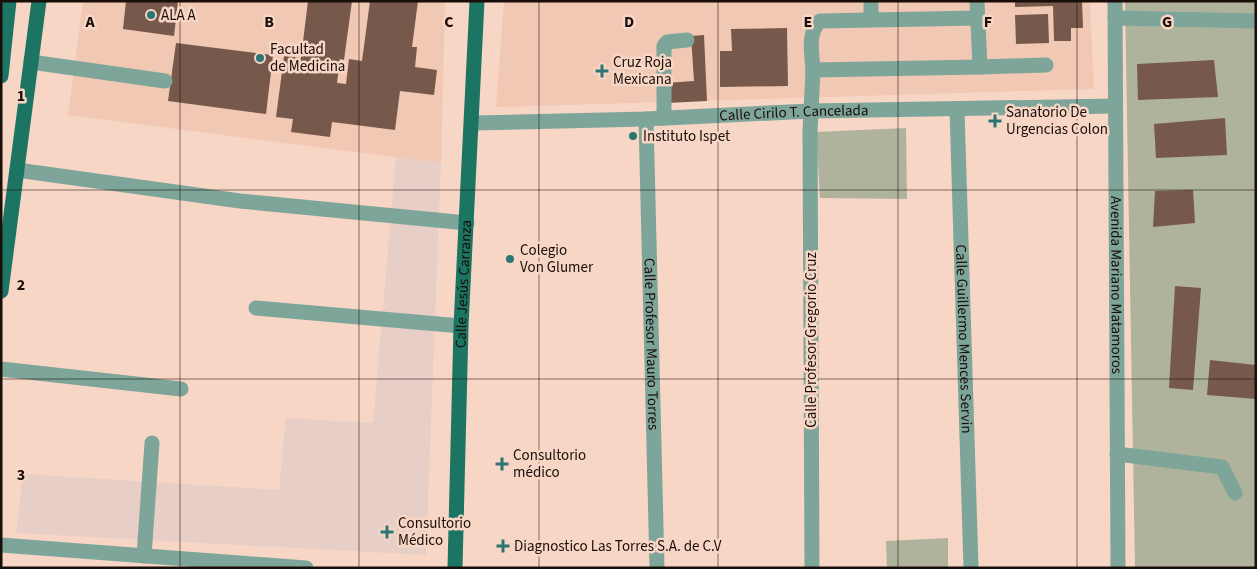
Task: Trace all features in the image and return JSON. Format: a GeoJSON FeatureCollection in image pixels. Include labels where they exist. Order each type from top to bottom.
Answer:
{"type":"FeatureCollection","features":[{"type":"Feature","properties":{"kind":"main road"},"geometry":{"type":"LineString","coordinates":[[1,76],[9,1]]}},
{"type":"Feature","properties":{"kind":"main road"},"geometry":{"type":"LineString","coordinates":[[1,291],[3,264],[39,1]]}},
{"type":"Feature","properties":{"kind":"main road","name":"Calle Jesús Carranza"},"geometry":{"type":"LineString","coordinates":[[455,568],[461,326],[473,123],[477,1]]}},
{"type":"Feature","properties":{"kind":"street"},"geometry":{"type":"LineString","coordinates":[[871,1],[871,19],[978,18]]}},
{"type":"Feature","properties":{"kind":"street"},"geometry":{"type":"LineString","coordinates":[[977,1],[980,67]]}},
{"type":"Feature","properties":{"kind":"street","name":"Avenida Mariano Matamoros"},"geometry":{"type":"LineString","coordinates":[[1115,1],[1118,568]]}},
{"type":"Feature","properties":{"kind":"street"},"geometry":{"type":"LineString","coordinates":[[1115,18],[1256,21]]}},
{"type":"Feature","properties":{"kind":"street","name":"Calle Profesor Gregorio Cruz"},"geometry":{"type":"LineString","coordinates":[[812,568],[812,35],[814,26],[820,21],[830,19],[871,19]]}},
{"type":"Feature","properties":{"kind":"street"},"geometry":{"type":"LineString","coordinates":[[664,118],[664,46],[667,42],[687,40]]}},
{"type":"Feature","properties":{"kind":"street"},"geometry":{"type":"LineString","coordinates":[[31,62],[165,81]]}},
{"type":"Feature","properties":{"kind":"street"},"geometry":{"type":"LineString","coordinates":[[812,70],[1046,65]]}},
{"type":"Feature","properties":{"kind":"street","name":"Calle Cirilo T. Cancelada"},"geometry":{"type":"LineString","coordinates":[[473,123],[646,119],[811,111],[1115,106]]}},
{"type":"Feature","properties":{"kind":"street","name":"Calle Guillermo Mences Servin"},"geometry":{"type":"LineString","coordinates":[[957,110],[971,568]]}},
{"type":"Feature","properties":{"kind":"street","name":"Calle Profesor Mauro Torres"},"geometry":{"type":"LineString","coordinates":[[646,119],[657,568]]}},
{"type":"Feature","properties":{"kind":"street"},"geometry":{"type":"LineString","coordinates":[[17,170],[240,201],[467,223]]}},
{"type":"Feature","properties":{"kind":"street"},"geometry":{"type":"LineString","coordinates":[[256,308],[461,326]]}},
{"type":"Feature","properties":{"kind":"street"},"geometry":{"type":"LineString","coordinates":[[1,369],[181,389]]}},
{"type":"Feature","properties":{"kind":"street"},"geometry":{"type":"LineString","coordinates":[[144,556],[152,443]]}},
{"type":"Feature","properties":{"kind":"street"},"geometry":{"type":"LineString","coordinates":[[1117,454],[1222,467],[1235,493]]}},
{"type":"Feature","properties":{"kind":"street"},"geometry":{"type":"LineString","coordinates":[[1,545],[306,568]]}},
{"type":"Feature","properties":{"kind":"shaded area","name":"Facultad de Medicina"},"geometry":{"type":"Polygon","coordinates":[[[83,1],[445,1],[441,163],[68,115],[83,1]]]}},
{"type":"Feature","properties":{"kind":"shaded area"},"geometry":{"type":"Polygon","coordinates":[[[504,1],[1090,1],[1094,89],[496,107],[504,1]]]}},
{"type":"Feature","properties":{"kind":"shaded area"},"geometry":{"type":"Polygon","coordinates":[[[396,157],[441,163],[426,555],[16,533],[23,474],[279,490],[286,418],[373,423],[396,157]]]}},
{"type":"Feature","properties":{"kind":"green space"},"geometry":{"type":"Polygon","coordinates":[[[1125,1],[1256,1],[1256,568],[1135,568],[1125,1]]]}},
{"type":"Feature","properties":{"kind":"green space"},"geometry":{"type":"Polygon","coordinates":[[[906,128],[907,199],[820,198],[816,132],[906,128]]]}},
{"type":"Feature","properties":{"kind":"green space"},"geometry":{"type":"Polygon","coordinates":[[[948,538],[948,568],[887,568],[886,541],[948,538]]]}},
{"type":"Feature","properties":{"kind":"building","name":"ALA A"},"geometry":{"type":"Polygon","coordinates":[[[126,1],[178,1],[174,36],[123,29],[126,1]]]}},
{"type":"Feature","properties":{"kind":"building"},"geometry":{"type":"Polygon","coordinates":[[[308,1],[352,1],[344,60],[340,59],[337,83],[346,84],[349,59],[362,61],[370,1],[418,1],[412,47],[417,47],[415,67],[437,70],[434,95],[400,91],[395,130],[332,122],[330,137],[291,132],[293,119],[276,117],[284,56],[301,58],[308,1]]]}},
{"type":"Feature","properties":{"kind":"building"},"geometry":{"type":"Polygon","coordinates":[[[1015,1],[1082,1],[1083,28],[1071,28],[1071,41],[1054,41],[1053,6],[1015,7],[1015,1]]]}},
{"type":"Feature","properties":{"kind":"building"},"geometry":{"type":"Polygon","coordinates":[[[1048,14],[1049,43],[1016,44],[1015,15],[1048,14]]]}},
{"type":"Feature","properties":{"kind":"building"},"geometry":{"type":"Polygon","coordinates":[[[787,28],[788,86],[720,87],[720,51],[732,51],[731,29],[787,28]]]}},
{"type":"Feature","properties":{"kind":"building"},"geometry":{"type":"Polygon","coordinates":[[[704,35],[707,101],[667,103],[666,83],[694,81],[691,36],[704,35]]]}},
{"type":"Feature","properties":{"kind":"building"},"geometry":{"type":"Polygon","coordinates":[[[176,43],[273,55],[266,114],[168,101],[176,43]]]}},
{"type":"Feature","properties":{"kind":"building"},"geometry":{"type":"Polygon","coordinates":[[[1214,60],[1218,97],[1138,100],[1137,64],[1214,60]]]}},
{"type":"Feature","properties":{"kind":"building"},"geometry":{"type":"Polygon","coordinates":[[[1225,118],[1227,155],[1156,158],[1154,124],[1225,118]]]}},
{"type":"Feature","properties":{"kind":"building"},"geometry":{"type":"Polygon","coordinates":[[[1193,190],[1195,223],[1153,227],[1155,191],[1193,190]]]}},
{"type":"Feature","properties":{"kind":"building"},"geometry":{"type":"Polygon","coordinates":[[[1175,286],[1201,288],[1193,390],[1169,388],[1175,286]]]}},
{"type":"Feature","properties":{"kind":"building"},"geometry":{"type":"Polygon","coordinates":[[[1210,360],[1256,365],[1256,399],[1207,395],[1210,360]]]}},
{"type":"Feature","properties":{"kind":"place","name":"ALA A"},"geometry":{"type":"Point","coordinates":[151,15]}},
{"type":"Feature","properties":{"kind":"place","name":"Facultad de Medicina"},"geometry":{"type":"Point","coordinates":[260,58]}},
{"type":"Feature","properties":{"kind":"place","name":"Cruz Roja Mexicana"},"geometry":{"type":"Point","coordinates":[602,71]}},
{"type":"Feature","properties":{"kind":"place","name":"Sanatorio De Urgencias Colon"},"geometry":{"type":"Point","coordinates":[995,121]}},
{"type":"Feature","properties":{"kind":"place","name":"Instituto Ispet"},"geometry":{"type":"Point","coordinates":[633,136]}},
{"type":"Feature","properties":{"kind":"place","name":"Colegio Von Glumer"},"geometry":{"type":"Point","coordinates":[510,259]}},
{"type":"Feature","properties":{"kind":"place","name":"Consultorio médico"},"geometry":{"type":"Point","coordinates":[502,464]}},
{"type":"Feature","properties":{"kind":"place","name":"Consultorio Médico"},"geometry":{"type":"Point","coordinates":[387,532]}},
{"type":"Feature","properties":{"kind":"place","name":"Diagnostico Las Torres S.A. de C.V"},"geometry":{"type":"Point","coordinates":[503,546]}}]}
